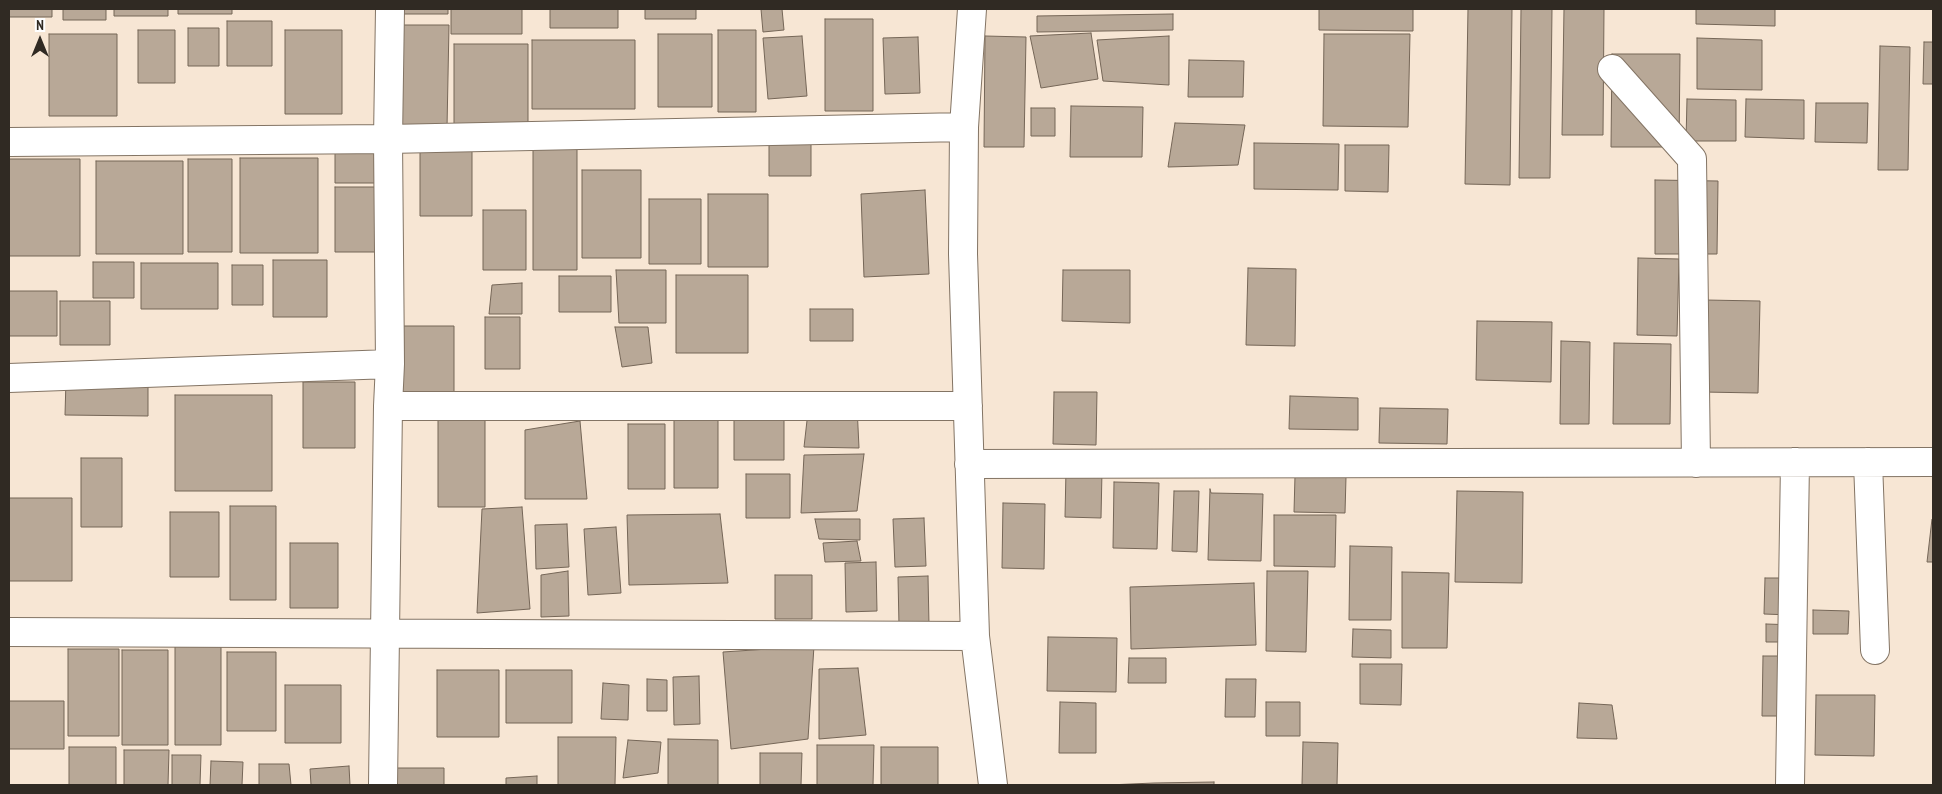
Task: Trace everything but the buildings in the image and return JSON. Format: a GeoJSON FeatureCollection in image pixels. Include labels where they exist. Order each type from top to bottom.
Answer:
{"type":"FeatureCollection","features":[{"type":"Feature","properties":{"kind":"street"},"geometry":{"type":"LineString","coordinates":[[383,785],[384,634],[390,364],[388,139],[390,9]]}},
{"type":"Feature","properties":{"kind":"street"},"geometry":{"type":"LineString","coordinates":[[972,9],[964,127],[963,254],[975,636],[993,785]]}},
{"type":"Feature","properties":{"kind":"street"},"geometry":{"type":"LineString","coordinates":[[1612,69],[1692,160],[1696,463]]}},
{"type":"Feature","properties":{"kind":"street"},"geometry":{"type":"LineString","coordinates":[[9,142],[388,139],[964,127]]}},
{"type":"Feature","properties":{"kind":"street"},"geometry":{"type":"LineString","coordinates":[[9,378],[390,364]]}},
{"type":"Feature","properties":{"kind":"street"},"geometry":{"type":"LineString","coordinates":[[388,406],[968,406]]}},
{"type":"Feature","properties":{"kind":"street"},"geometry":{"type":"LineString","coordinates":[[1790,785],[1795,462]]}},
{"type":"Feature","properties":{"kind":"street"},"geometry":{"type":"LineString","coordinates":[[1868,462],[1875,650]]}},
{"type":"Feature","properties":{"kind":"street"},"geometry":{"type":"LineString","coordinates":[[969,464],[1933,462]]}},
{"type":"Feature","properties":{"kind":"street"},"geometry":{"type":"LineString","coordinates":[[9,632],[975,636]]}}]}
